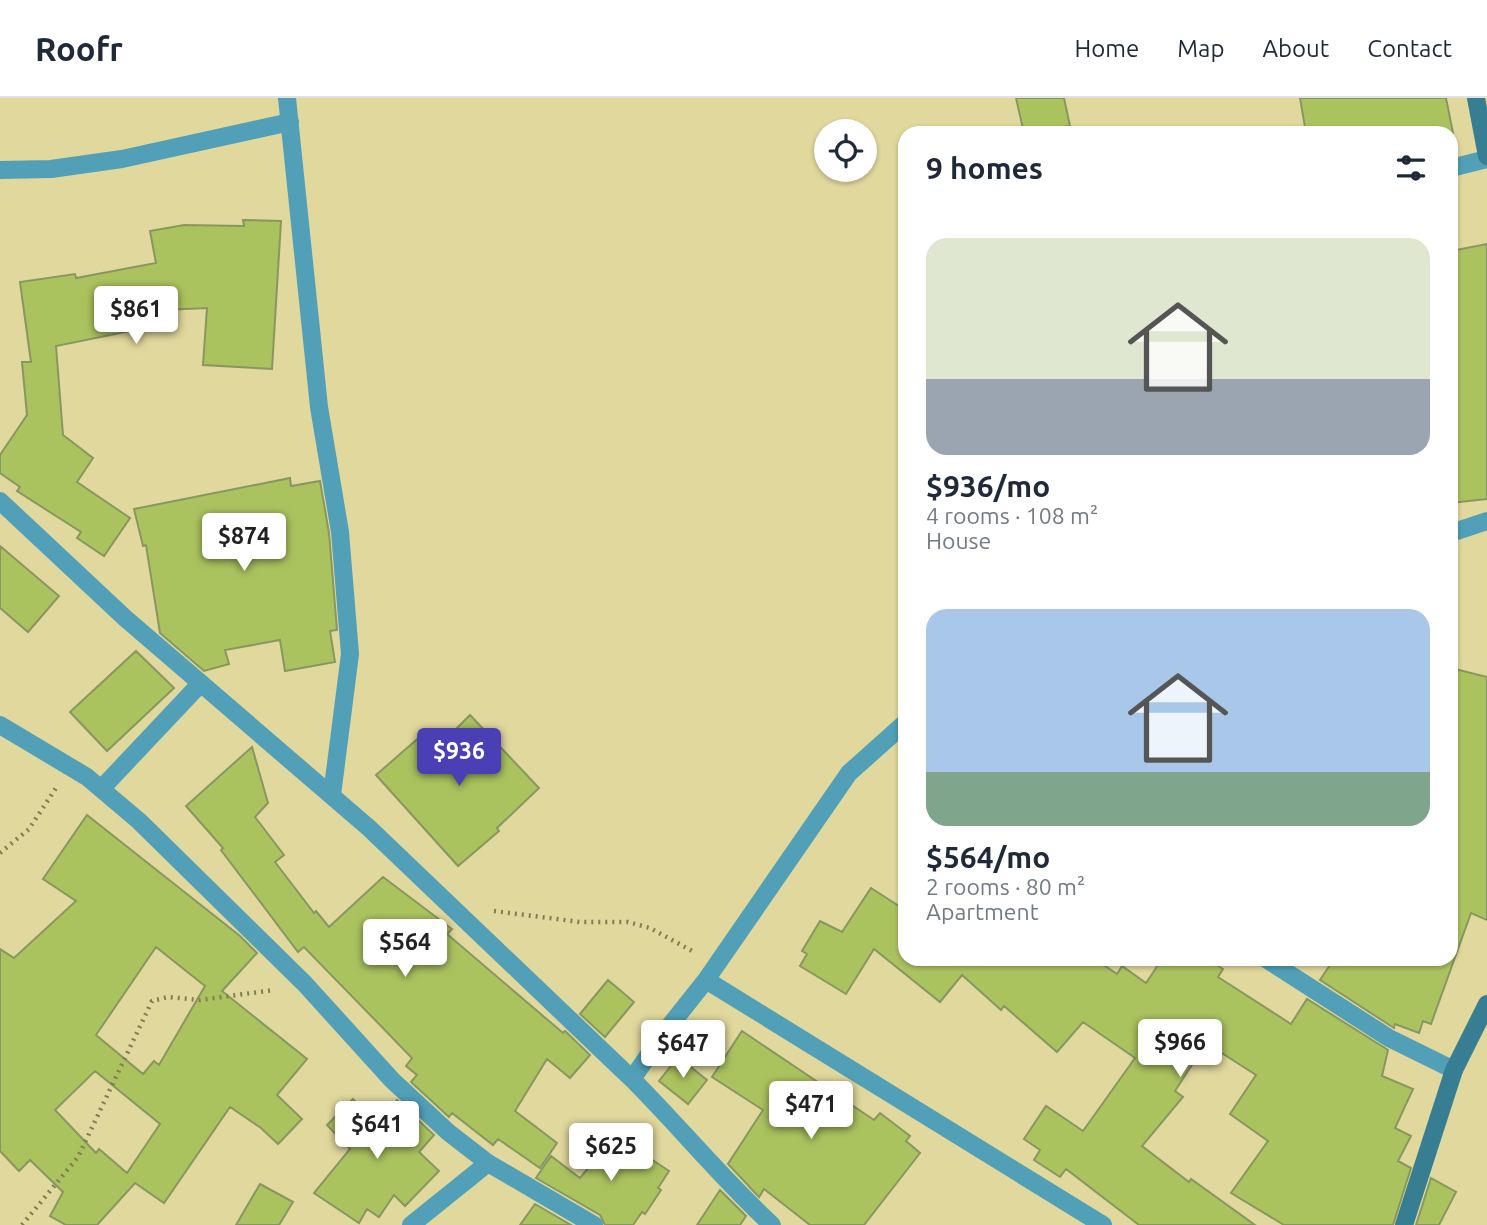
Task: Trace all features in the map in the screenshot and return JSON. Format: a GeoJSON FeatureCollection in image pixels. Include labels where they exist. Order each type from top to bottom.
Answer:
{"type":"FeatureCollection","features":[{"type":"Feature","properties":{"kind":"main road"},"geometry":{"type":"LineString","coordinates":[[1476,98],[1487,157]]}},
{"type":"Feature","properties":{"kind":"main road"},"geometry":{"type":"LineString","coordinates":[[1404,1225],[1454,1070],[1487,1004]]}},
{"type":"Feature","properties":{"kind":"street"},"geometry":{"type":"LineString","coordinates":[[287,98],[319,407],[340,532],[350,654],[332,795]]}},
{"type":"Feature","properties":{"kind":"street"},"geometry":{"type":"LineString","coordinates":[[0,170],[51,169],[122,159],[290,122]]}},
{"type":"Feature","properties":{"kind":"street"},"geometry":{"type":"LineString","coordinates":[[1458,166],[1487,157]]}},
{"type":"Feature","properties":{"kind":"street"},"geometry":{"type":"LineString","coordinates":[[0,501],[125,618],[369,828],[632,1079],[665,1112],[696,1150],[772,1225]]}},
{"type":"Feature","properties":{"kind":"street"},"geometry":{"type":"LineString","coordinates":[[1458,531],[1487,521]]}},
{"type":"Feature","properties":{"kind":"street"},"geometry":{"type":"LineString","coordinates":[[101,789],[201,683]]}},
{"type":"Feature","properties":{"kind":"street"},"geometry":{"type":"LineString","coordinates":[[0,725],[101,789],[139,821],[305,984],[392,1080],[448,1132],[488,1163],[594,1225]]}},
{"type":"Feature","properties":{"kind":"street"},"geometry":{"type":"LineString","coordinates":[[632,1079],[717,965],[849,773],[898,729]]}},
{"type":"Feature","properties":{"kind":"street"},"geometry":{"type":"LineString","coordinates":[[1277,966],[1389,1038],[1454,1070]]}},
{"type":"Feature","properties":{"kind":"street"},"geometry":{"type":"LineString","coordinates":[[706,980],[1103,1225]]}},
{"type":"Feature","properties":{"kind":"street"},"geometry":{"type":"LineString","coordinates":[[411,1225],[488,1163]]}},
{"type":"Feature","properties":{"kind":"path"},"geometry":{"type":"LineString","coordinates":[[0,853],[29,829],[69,767]]}},
{"type":"Feature","properties":{"kind":"path"},"geometry":{"type":"LineString","coordinates":[[451,906],[580,922],[628,922],[650,928],[717,965]]}},
{"type":"Feature","properties":{"kind":"path"},"geometry":{"type":"LineString","coordinates":[[22,1225],[78,1157],[152,1001],[167,997],[200,1000],[305,984]]}},
{"type":"Feature","properties":{"kind":"building"},"geometry":{"type":"Polygon","coordinates":[[[1016,98],[1064,98],[1070,126],[1022,126],[1016,98]]]}},
{"type":"Feature","properties":{"kind":"building"},"geometry":{"type":"Polygon","coordinates":[[[1300,98],[1446,98],[1452,126],[1305,126],[1300,98]]]}},
{"type":"Feature","properties":{"kind":"building"},"geometry":{"type":"Polygon","coordinates":[[[243,220],[281,221],[272,369],[203,365],[207,308],[142,311],[145,328],[56,346],[63,435],[93,458],[77,482],[130,518],[104,556],[77,538],[81,532],[17,491],[20,487],[0,473],[0,455],[27,415],[22,362],[31,362],[20,282],[75,274],[76,278],[156,263],[150,231],[184,225],[244,226],[243,220]]]}},
{"type":"Feature","properties":{"kind":"building"},"geometry":{"type":"Polygon","coordinates":[[[1487,244],[1487,499],[1458,502],[1458,250],[1487,244]]]}},
{"type":"Feature","properties":{"kind":"building"},"geometry":{"type":"Polygon","coordinates":[[[290,478],[291,486],[320,481],[329,533],[337,630],[330,631],[335,662],[285,671],[280,640],[225,650],[229,664],[204,671],[160,633],[146,545],[143,546],[134,509],[290,478]]]}},
{"type":"Feature","properties":{"kind":"building"},"geometry":{"type":"Polygon","coordinates":[[[0,546],[59,596],[28,632],[0,608],[0,546]]]}},
{"type":"Feature","properties":{"kind":"building"},"geometry":{"type":"Polygon","coordinates":[[[136,651],[174,688],[107,751],[70,712],[136,651]]]}},
{"type":"Feature","properties":{"kind":"building"},"geometry":{"type":"Polygon","coordinates":[[[1458,670],[1487,677],[1487,920],[1471,913],[1458,949],[1458,670]]]}},
{"type":"Feature","properties":{"kind":"building"},"geometry":{"type":"Polygon","coordinates":[[[470,715],[539,788],[497,828],[499,831],[458,866],[376,775],[422,735],[435,750],[470,715]]]}},
{"type":"Feature","properties":{"kind":"building"},"geometry":{"type":"Polygon","coordinates":[[[252,747],[268,803],[255,817],[284,855],[275,862],[314,913],[316,911],[329,927],[383,877],[452,929],[447,934],[563,1033],[565,1031],[590,1055],[570,1078],[547,1059],[515,1111],[557,1143],[540,1168],[498,1139],[493,1145],[452,1113],[449,1117],[411,1082],[417,1075],[406,1066],[412,1058],[304,947],[298,952],[221,850],[223,848],[186,806],[252,747]]]}},
{"type":"Feature","properties":{"kind":"building"},"geometry":{"type":"Polygon","coordinates":[[[87,815],[240,936],[257,953],[222,991],[307,1059],[277,1095],[302,1119],[278,1144],[261,1128],[230,1107],[164,1203],[135,1183],[97,1225],[66,1225],[50,1216],[63,1192],[30,1160],[19,1171],[0,1151],[0,949],[14,958],[76,901],[43,879],[87,815]],[[156,947],[96,1035],[143,1074],[154,1061],[159,1065],[205,986],[156,947]],[[95,1071],[55,1110],[96,1153],[99,1149],[127,1173],[160,1124],[95,1071]]]}},
{"type":"Feature","properties":{"kind":"building"},"geometry":{"type":"Polygon","coordinates":[[[871,888],[898,905],[898,966],[1105,966],[1117,974],[1122,966],[1146,983],[1157,966],[1218,966],[1223,969],[1218,977],[1291,1024],[1307,999],[1388,1050],[1382,1076],[1413,1089],[1395,1128],[1411,1136],[1398,1161],[1411,1168],[1393,1225],[1284,1225],[1231,1193],[1268,1141],[1230,1114],[1256,1075],[1206,1043],[1175,1091],[1183,1097],[1142,1146],[1189,1182],[1191,1179],[1255,1225],[1139,1225],[1066,1169],[1060,1177],[1034,1160],[1040,1150],[1024,1139],[1046,1106],[1083,1131],[1135,1058],[1083,1022],[1057,1052],[1004,1006],[1001,1010],[962,975],[940,1002],[874,949],[846,994],[800,966],[807,954],[802,951],[820,921],[842,932],[871,888]]]}},
{"type":"Feature","properties":{"kind":"building"},"geometry":{"type":"Polygon","coordinates":[[[1329,966],[1452,966],[1431,1024],[1423,1021],[1419,1033],[1395,1024],[1394,1028],[1320,980],[1329,966]]]}},
{"type":"Feature","properties":{"kind":"building"},"geometry":{"type":"Polygon","coordinates":[[[608,980],[634,1002],[605,1037],[580,1014],[608,980]]]}},
{"type":"Feature","properties":{"kind":"building"},"geometry":{"type":"Polygon","coordinates":[[[742,1031],[874,1120],[880,1113],[910,1136],[906,1141],[920,1153],[864,1225],[810,1225],[764,1189],[759,1197],[728,1164],[763,1110],[712,1077],[742,1031]]]}},
{"type":"Feature","properties":{"kind":"building"},"geometry":{"type":"Polygon","coordinates":[[[678,1057],[707,1080],[688,1104],[659,1081],[678,1057]]]}},
{"type":"Feature","properties":{"kind":"building"},"geometry":{"type":"Polygon","coordinates":[[[353,1099],[377,1123],[397,1100],[434,1135],[419,1152],[439,1171],[405,1206],[394,1195],[379,1217],[367,1209],[359,1223],[314,1193],[350,1149],[327,1125],[353,1099]]]}},
{"type":"Feature","properties":{"kind":"building"},"geometry":{"type":"Polygon","coordinates":[[[615,1135],[669,1171],[658,1188],[661,1190],[645,1214],[642,1212],[633,1225],[605,1225],[600,1215],[536,1178],[551,1156],[580,1178],[615,1135]]]}},
{"type":"Feature","properties":{"kind":"building"},"geometry":{"type":"Polygon","coordinates":[[[1431,1178],[1456,1192],[1439,1225],[1416,1225],[1431,1178]]]}},
{"type":"Feature","properties":{"kind":"building"},"geometry":{"type":"Polygon","coordinates":[[[260,1184],[293,1202],[279,1225],[236,1225],[260,1184]]]}},
{"type":"Feature","properties":{"kind":"building"},"geometry":{"type":"Polygon","coordinates":[[[720,1190],[746,1216],[740,1225],[697,1225],[720,1190]]]}},
{"type":"Feature","properties":{"kind":"building"},"geometry":{"type":"Polygon","coordinates":[[[535,1204],[571,1225],[520,1225],[535,1204]]]}}]}
